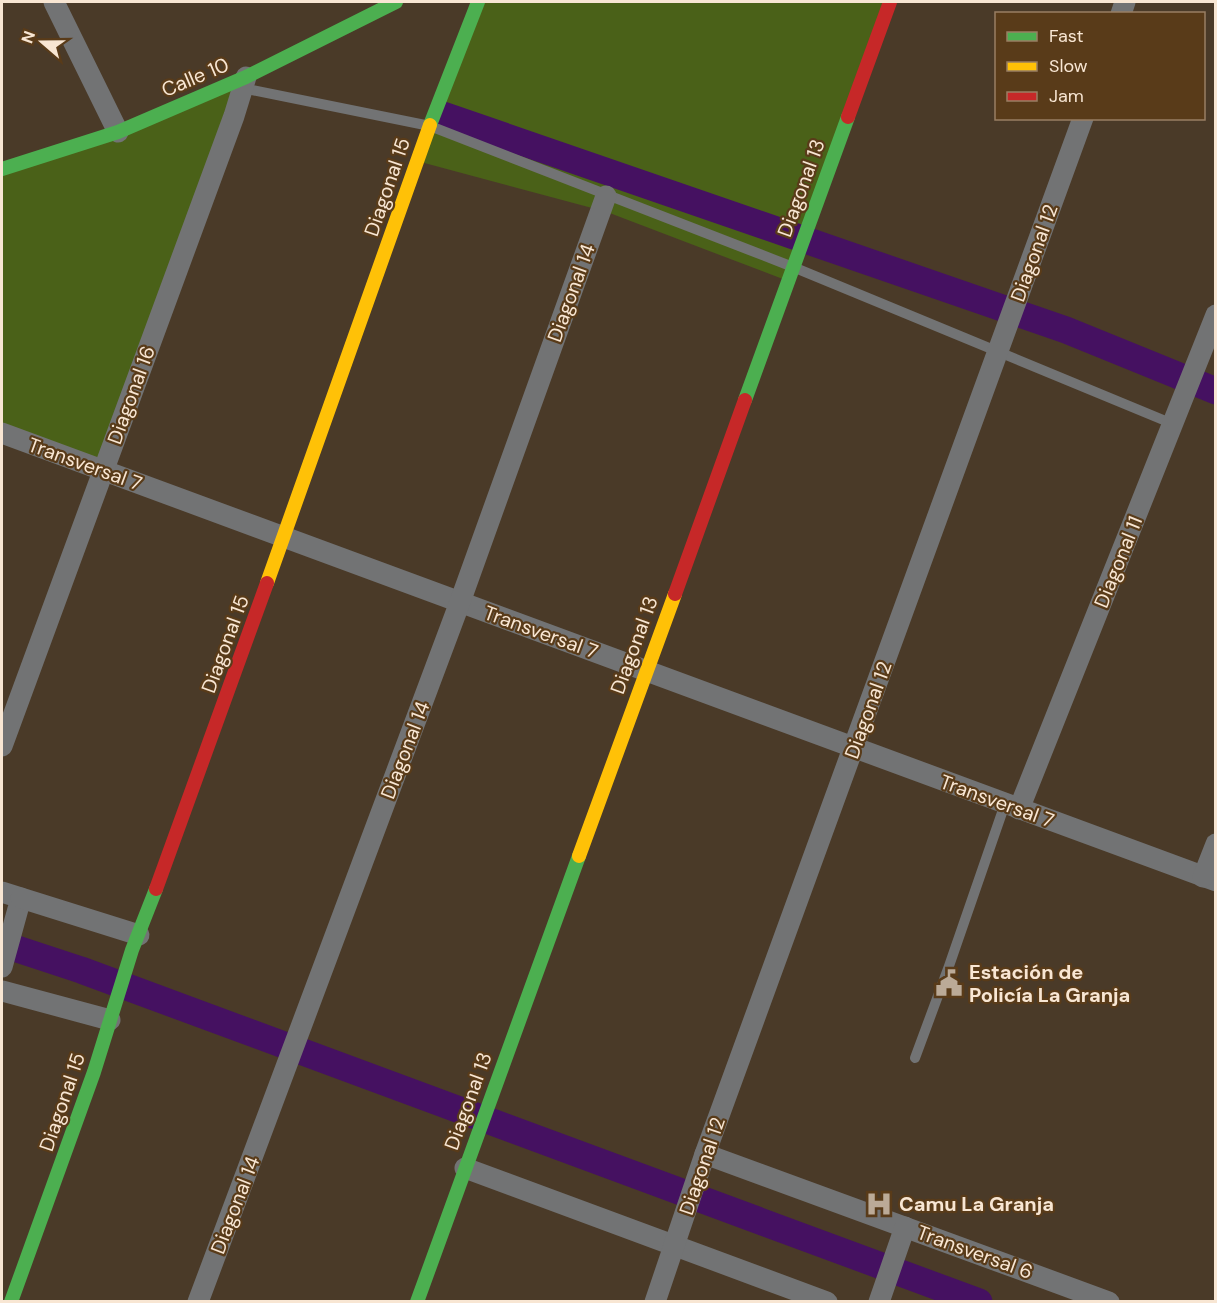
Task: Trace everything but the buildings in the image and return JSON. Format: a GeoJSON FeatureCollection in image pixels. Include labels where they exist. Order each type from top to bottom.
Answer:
{"type":"FeatureCollection","features":[{"type":"Feature","properties":{"kind":"street"},"geometry":{"type":"LineString","coordinates":[[54,2],[118,132]]}},
{"type":"Feature","properties":{"kind":"street","name":"Calle 10"},"geometry":{"type":"LineString","coordinates":[[2,169],[118,132],[244,83],[396,2]]}},
{"type":"Feature","properties":{"kind":"street","name":"Diagonal 15"},"geometry":{"type":"LineString","coordinates":[[11,1302],[94,1072],[116,996],[135,942],[284,537],[430,126],[478,2]]}},
{"type":"Feature","properties":{"kind":"street","name":"Diagonal 13"},"geometry":{"type":"LineString","coordinates":[[417,1302],[890,2]]}},
{"type":"Feature","properties":{"kind":"street","name":"Diagonal 16"},"geometry":{"type":"LineString","coordinates":[[2,746],[244,83]]}},
{"type":"Feature","properties":{"kind":"street","name":"Diagonal 12"},"geometry":{"type":"LineString","coordinates":[[655,1302],[705,1154],[1082,120]]}},
{"type":"Feature","properties":{"kind":"street","name":"Diagonal 14"},"geometry":{"type":"LineString","coordinates":[[198,1302],[460,602],[606,196]]}},
{"type":"Feature","properties":{"kind":"street","name":"Diagonal 11"},"geometry":{"type":"LineString","coordinates":[[1012,806],[1185,395],[1215,315]]}},
{"type":"Feature","properties":{"kind":"street","name":"Transversal 7"},"geometry":{"type":"LineString","coordinates":[[2,433],[1209,879]]}},
{"type":"Feature","properties":{"kind":"street"},"geometry":{"type":"LineString","coordinates":[[1209,879],[1215,844]]}},
{"type":"Feature","properties":{"kind":"street"},"geometry":{"type":"LineString","coordinates":[[4,959],[12,931],[11,895],[135,942]]}},
{"type":"Feature","properties":{"kind":"street"},"geometry":{"type":"LineString","coordinates":[[2,991],[110,1020]]}},
{"type":"Feature","properties":{"kind":"street","name":"Transversal 6"},"geometry":{"type":"LineString","coordinates":[[705,1154],[1109,1302]]}},
{"type":"Feature","properties":{"kind":"street"},"geometry":{"type":"LineString","coordinates":[[467,1161],[678,1238],[826,1302]]}},
{"type":"Feature","properties":{"kind":"street"},"geometry":{"type":"LineString","coordinates":[[879,1302],[905,1227]]}},
{"type":"Feature","properties":{"kind":"lane"},"geometry":{"type":"LineString","coordinates":[[244,83],[430,126],[793,267],[1173,424]]}},
{"type":"Feature","properties":{"kind":"lane"},"geometry":{"type":"LineString","coordinates":[[915,1058],[1012,806]]}},
{"type":"Feature","properties":{"kind":"green space"},"geometry":{"type":"Polygon","coordinates":[[[478,2],[890,2],[788,281],[607,212],[417,161],[478,2]]]}},
{"type":"Feature","properties":{"kind":"green space"},"geometry":{"type":"Polygon","coordinates":[[[246,77],[103,470],[2,433],[2,169],[246,77]]]}},
{"type":"Feature","properties":{"kind":"waterway"},"geometry":{"type":"LineString","coordinates":[[443,115],[1066,330],[1216,391]]}},
{"type":"Feature","properties":{"kind":"waterway"},"geometry":{"type":"LineString","coordinates":[[2,944],[81,970],[979,1302]]}},
{"type":"Feature","properties":{"kind":"traffic: fast"},"geometry":{"type":"LineString","coordinates":[[2,169],[118,132],[246,77],[396,2]]}},
{"type":"Feature","properties":{"kind":"traffic: fast"},"geometry":{"type":"LineString","coordinates":[[430,125],[478,2]]}},
{"type":"Feature","properties":{"kind":"traffic: fast"},"geometry":{"type":"LineString","coordinates":[[745,400],[848,117]]}},
{"type":"Feature","properties":{"kind":"traffic: fast"},"geometry":{"type":"LineString","coordinates":[[417,1302],[579,856]]}},
{"type":"Feature","properties":{"kind":"traffic: fast"},"geometry":{"type":"LineString","coordinates":[[11,1302],[94,1072],[132,950],[156,889]]}},
{"type":"Feature","properties":{"kind":"traffic: slow"},"geometry":{"type":"LineString","coordinates":[[267,583],[430,125]]}},
{"type":"Feature","properties":{"kind":"traffic: slow"},"geometry":{"type":"LineString","coordinates":[[579,856],[675,594]]}},
{"type":"Feature","properties":{"kind":"traffic: jam"},"geometry":{"type":"LineString","coordinates":[[848,117],[890,2]]}},
{"type":"Feature","properties":{"kind":"traffic: jam"},"geometry":{"type":"LineString","coordinates":[[675,594],[745,400]]}},
{"type":"Feature","properties":{"kind":"traffic: jam"},"geometry":{"type":"LineString","coordinates":[[156,889],[267,583]]}},
{"type":"Feature","properties":{"kind":"place","name":"Estación de Policía La Granja"},"geometry":{"type":"Point","coordinates":[949,983]}},
{"type":"Feature","properties":{"kind":"place","name":"Camu La Granja"},"geometry":{"type":"Point","coordinates":[879,1204]}}]}
